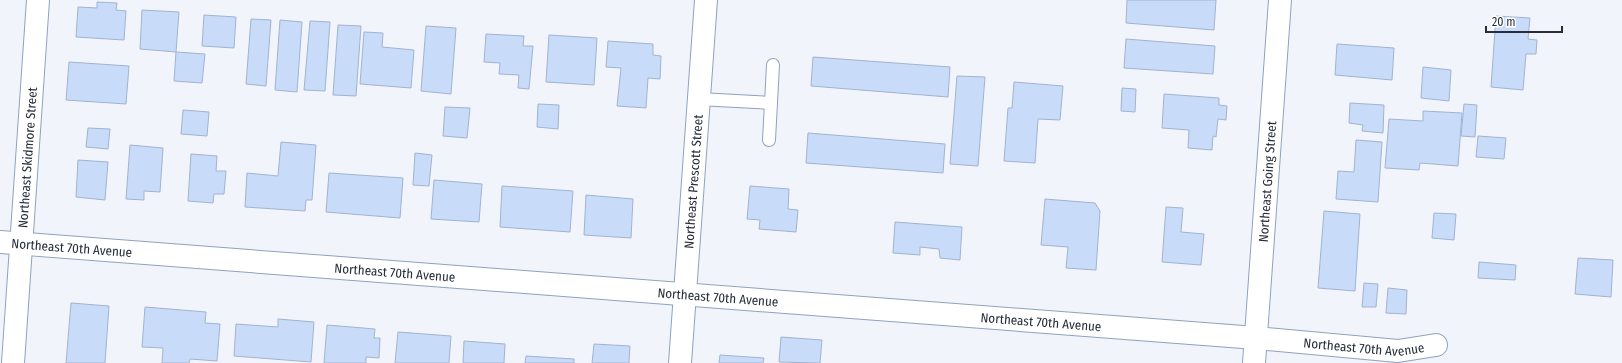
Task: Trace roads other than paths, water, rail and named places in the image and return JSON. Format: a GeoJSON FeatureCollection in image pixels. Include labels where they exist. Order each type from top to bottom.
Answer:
{"type":"FeatureCollection","features":[{"type":"Feature","properties":{"kind":"street","name":"Northeast Skidmore Street"},"geometry":{"type":"LineString","coordinates":[[13,363],[11,242],[38,0]]}},
{"type":"Feature","properties":{"kind":"street","name":"Northeast Prescott Street"},"geometry":{"type":"LineString","coordinates":[[680,363],[706,0]]}},
{"type":"Feature","properties":{"kind":"street","name":"Northeast Going Street"},"geometry":{"type":"LineString","coordinates":[[1254,363],[1280,0]]}},
{"type":"Feature","properties":{"kind":"street","name":"Northeast 70th Avenue"},"geometry":{"type":"LineString","coordinates":[[11,242],[1256,338],[1398,351],[1436,345]]}},
{"type":"Feature","properties":{"kind":"lane"},"geometry":{"type":"LineString","coordinates":[[769,140],[773,65]]}},
{"type":"Feature","properties":{"kind":"lane"},"geometry":{"type":"LineString","coordinates":[[699,99],[771,103]]}}]}
